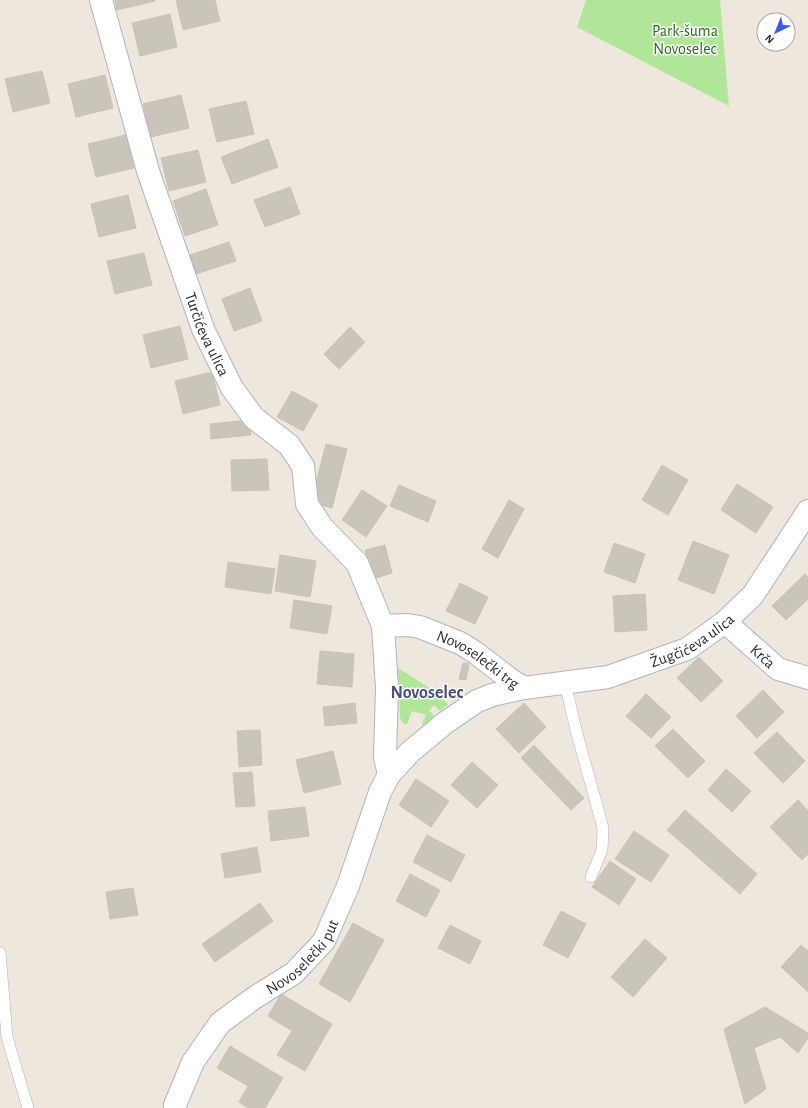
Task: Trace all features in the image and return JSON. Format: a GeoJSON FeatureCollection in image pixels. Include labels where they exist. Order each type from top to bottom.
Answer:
{"type":"FeatureCollection","features":[{"type":"Feature","properties":{"kind":"street","name":"Turčićeva ulica"},"geometry":{"type":"LineString","coordinates":[[101,0],[148,171],[204,329],[232,388],[254,418],[289,445],[303,466],[307,504],[322,527],[357,562],[383,626]]}},
{"type":"Feature","properties":{"kind":"street","name":"Žugčićeva ulica"},"geometry":{"type":"LineString","coordinates":[[524,688],[608,677],[687,649],[725,622],[753,595],[808,511]]}},
{"type":"Feature","properties":{"kind":"street","name":"Krča"},"geometry":{"type":"LineString","coordinates":[[725,622],[778,669],[808,678]]}},
{"type":"Feature","properties":{"kind":"street","name":"Novoselečki trg"},"geometry":{"type":"LineString","coordinates":[[383,626],[407,625],[420,627],[460,643],[524,688]]}},
{"type":"Feature","properties":{"kind":"street"},"geometry":{"type":"LineString","coordinates":[[383,626],[387,688],[385,757],[389,775]]}},
{"type":"Feature","properties":{"kind":"street","name":"Novoselečki trg"},"geometry":{"type":"LineString","coordinates":[[389,775],[410,752],[445,723],[477,701],[492,695],[524,688]]}},
{"type":"Feature","properties":{"kind":"street","name":"Novoselečki put"},"geometry":{"type":"LineString","coordinates":[[175,1108],[193,1062],[220,1023],[254,998],[294,973],[324,941],[348,886],[380,792],[389,775]]}},
{"type":"Feature","properties":{"kind":"lane"},"geometry":{"type":"LineString","coordinates":[[565,683],[576,730],[603,828],[602,850],[591,877]]}},
{"type":"Feature","properties":{"kind":"lane"},"geometry":{"type":"LineString","coordinates":[[0,953],[7,1036],[28,1108]]}},
{"type":"Feature","properties":{"kind":"green space","name":"Park-šuma Novoselec"},"geometry":{"type":"Polygon","coordinates":[[[586,0],[720,0],[729,106],[577,27],[586,0]]]}},
{"type":"Feature","properties":{"kind":"green space"},"geometry":{"type":"Polygon","coordinates":[[[398,668],[431,689],[448,704],[440,711],[434,705],[429,711],[434,715],[434,719],[424,728],[422,724],[426,715],[412,711],[407,724],[404,724],[400,718],[398,668]]]}},
{"type":"Feature","properties":{"kind":"building"},"geometry":{"type":"Polygon","coordinates":[[[115,0],[154,0],[155,1],[117,10],[115,0]]]}},
{"type":"Feature","properties":{"kind":"building"},"geometry":{"type":"Polygon","coordinates":[[[176,0],[215,0],[220,21],[183,30],[176,0]]]}},
{"type":"Feature","properties":{"kind":"building"},"geometry":{"type":"Polygon","coordinates":[[[170,14],[177,47],[140,56],[132,23],[170,14]]]}},
{"type":"Feature","properties":{"kind":"building"},"geometry":{"type":"Polygon","coordinates":[[[42,71],[50,103],[13,112],[5,79],[42,71]]]}},
{"type":"Feature","properties":{"kind":"building"},"geometry":{"type":"Polygon","coordinates":[[[105,75],[113,108],[76,117],[68,84],[105,75]]]}},
{"type":"Feature","properties":{"kind":"building"},"geometry":{"type":"Polygon","coordinates":[[[181,95],[189,128],[151,137],[143,104],[181,95]]]}},
{"type":"Feature","properties":{"kind":"building"},"geometry":{"type":"Polygon","coordinates":[[[246,101],[254,134],[217,142],[209,109],[246,101]]]}},
{"type":"Feature","properties":{"kind":"building"},"geometry":{"type":"Polygon","coordinates":[[[126,135],[134,168],[96,177],[88,144],[126,135]]]}},
{"type":"Feature","properties":{"kind":"building"},"geometry":{"type":"Polygon","coordinates":[[[268,139],[278,167],[232,184],[221,157],[268,139]]]}},
{"type":"Feature","properties":{"kind":"building"},"geometry":{"type":"Polygon","coordinates":[[[198,150],[206,182],[169,191],[161,158],[198,150]]]}},
{"type":"Feature","properties":{"kind":"building"},"geometry":{"type":"Polygon","coordinates":[[[290,187],[300,214],[265,227],[254,200],[290,187]]]}},
{"type":"Feature","properties":{"kind":"building"},"geometry":{"type":"Polygon","coordinates":[[[206,189],[218,225],[185,236],[173,201],[206,189]]]}},
{"type":"Feature","properties":{"kind":"building"},"geometry":{"type":"Polygon","coordinates":[[[128,195],[136,228],[99,237],[91,204],[128,195]]]}},
{"type":"Feature","properties":{"kind":"building"},"geometry":{"type":"Polygon","coordinates":[[[229,242],[236,261],[193,275],[187,256],[229,242]]]}},
{"type":"Feature","properties":{"kind":"building"},"geometry":{"type":"Polygon","coordinates":[[[144,253],[152,285],[115,294],[107,261],[144,253]]]}},
{"type":"Feature","properties":{"kind":"building"},"geometry":{"type":"Polygon","coordinates":[[[250,288],[262,321],[234,331],[222,299],[250,288]]]}},
{"type":"Feature","properties":{"kind":"building"},"geometry":{"type":"Polygon","coordinates":[[[180,326],[188,359],[151,368],[143,335],[180,326]]]}},
{"type":"Feature","properties":{"kind":"building"},"geometry":{"type":"Polygon","coordinates":[[[350,327],[365,342],[339,369],[324,354],[350,327]]]}},
{"type":"Feature","properties":{"kind":"building"},"geometry":{"type":"Polygon","coordinates":[[[212,372],[220,405],[183,414],[175,381],[212,372]]]}},
{"type":"Feature","properties":{"kind":"building"},"geometry":{"type":"Polygon","coordinates":[[[292,391],[318,405],[303,431],[277,417],[292,391]]]}},
{"type":"Feature","properties":{"kind":"building"},"geometry":{"type":"Polygon","coordinates":[[[249,420],[251,435],[211,439],[210,424],[249,420]]]}},
{"type":"Feature","properties":{"kind":"building"},"geometry":{"type":"Polygon","coordinates":[[[326,444],[347,449],[332,508],[311,502],[326,444]]]}},
{"type":"Feature","properties":{"kind":"building"},"geometry":{"type":"Polygon","coordinates":[[[267,459],[269,490],[232,491],[231,460],[267,459]]]}},
{"type":"Feature","properties":{"kind":"building"},"geometry":{"type":"Polygon","coordinates":[[[662,465],[688,480],[668,515],[642,500],[662,465]]]}},
{"type":"Feature","properties":{"kind":"building"},"geometry":{"type":"Polygon","coordinates":[[[737,484],[773,507],[756,533],[721,510],[737,484]]]}},
{"type":"Feature","properties":{"kind":"building"},"geometry":{"type":"Polygon","coordinates":[[[399,485],[436,501],[428,522],[390,506],[399,485]]]}},
{"type":"Feature","properties":{"kind":"building"},"geometry":{"type":"Polygon","coordinates":[[[362,490],[387,506],[366,537],[342,520],[362,490]]]}},
{"type":"Feature","properties":{"kind":"building"},"geometry":{"type":"Polygon","coordinates":[[[509,500],[524,509],[498,558],[482,549],[509,500]]]}},
{"type":"Feature","properties":{"kind":"building"},"geometry":{"type":"Polygon","coordinates":[[[693,541],[729,555],[714,594],[678,580],[693,541]]]}},
{"type":"Feature","properties":{"kind":"building"},"geometry":{"type":"Polygon","coordinates":[[[614,543],[645,554],[635,583],[604,572],[614,543]]]}},
{"type":"Feature","properties":{"kind":"building"},"geometry":{"type":"Polygon","coordinates":[[[385,545],[392,573],[373,579],[365,550],[385,545]]]}},
{"type":"Feature","properties":{"kind":"building"},"geometry":{"type":"Polygon","coordinates":[[[280,555],[316,561],[310,597],[275,591],[280,555]]]}},
{"type":"Feature","properties":{"kind":"building"},"geometry":{"type":"Polygon","coordinates":[[[228,562],[275,569],[271,594],[225,587],[228,562]]]}},
{"type":"Feature","properties":{"kind":"building"},"geometry":{"type":"Polygon","coordinates":[[[805,574],[808,577],[808,599],[786,620],[772,606],[805,574]]]}},
{"type":"Feature","properties":{"kind":"building"},"geometry":{"type":"Polygon","coordinates":[[[460,583],[488,597],[475,624],[446,611],[460,583]]]}},
{"type":"Feature","properties":{"kind":"building"},"geometry":{"type":"Polygon","coordinates":[[[645,594],[647,630],[615,632],[613,596],[645,594]]]}},
{"type":"Feature","properties":{"kind":"building"},"geometry":{"type":"Polygon","coordinates":[[[294,600],[332,606],[327,634],[290,628],[294,600]]]}},
{"type":"Feature","properties":{"kind":"building"},"geometry":{"type":"Polygon","coordinates":[[[320,651],[354,654],[352,687],[317,684],[320,651]]]}},
{"type":"Feature","properties":{"kind":"building"},"geometry":{"type":"Polygon","coordinates":[[[699,657],[723,681],[701,702],[677,678],[699,657]]]}},
{"type":"Feature","properties":{"kind":"building"},"geometry":{"type":"Polygon","coordinates":[[[463,663],[469,664],[466,680],[459,679],[463,663]]]}},
{"type":"Feature","properties":{"kind":"building"},"geometry":{"type":"Polygon","coordinates":[[[763,690],[784,712],[757,738],[736,716],[763,690]]]}},
{"type":"Feature","properties":{"kind":"building"},"geometry":{"type":"Polygon","coordinates":[[[646,694],[671,717],[651,738],[626,716],[646,694]]]}},
{"type":"Feature","properties":{"kind":"building"},"geometry":{"type":"Polygon","coordinates":[[[355,703],[357,723],[325,726],[323,707],[355,703]]]}},
{"type":"Feature","properties":{"kind":"building"},"geometry":{"type":"Polygon","coordinates":[[[524,703],[546,727],[519,753],[496,729],[524,703]]]}},
{"type":"Feature","properties":{"kind":"building"},"geometry":{"type":"Polygon","coordinates":[[[673,729],[705,761],[688,778],[655,746],[673,729]]]}},
{"type":"Feature","properties":{"kind":"building"},"geometry":{"type":"Polygon","coordinates":[[[260,730],[262,765],[239,767],[237,731],[260,730]]]}},
{"type":"Feature","properties":{"kind":"building"},"geometry":{"type":"Polygon","coordinates":[[[777,732],[805,761],[783,783],[754,753],[777,732]]]}},
{"type":"Feature","properties":{"kind":"building"},"geometry":{"type":"Polygon","coordinates":[[[534,745],[584,798],[571,810],[521,758],[534,745]]]}},
{"type":"Feature","properties":{"kind":"building"},"geometry":{"type":"Polygon","coordinates":[[[333,751],[341,784],[304,793],[296,760],[333,751]]]}},
{"type":"Feature","properties":{"kind":"building"},"geometry":{"type":"Polygon","coordinates":[[[472,762],[498,785],[477,808],[451,785],[472,762]]]}},
{"type":"Feature","properties":{"kind":"building"},"geometry":{"type":"Polygon","coordinates":[[[726,769],[751,791],[732,812],[708,790],[726,769]]]}},
{"type":"Feature","properties":{"kind":"building"},"geometry":{"type":"Polygon","coordinates":[[[252,772],[255,806],[236,807],[233,773],[252,772]]]}},
{"type":"Feature","properties":{"kind":"building"},"geometry":{"type":"Polygon","coordinates":[[[416,779],[449,801],[431,827],[399,805],[416,779]]]}},
{"type":"Feature","properties":{"kind":"building"},"geometry":{"type":"Polygon","coordinates":[[[798,800],[808,811],[808,854],[802,860],[770,827],[798,800]]]}},
{"type":"Feature","properties":{"kind":"building"},"geometry":{"type":"Polygon","coordinates":[[[305,807],[309,836],[271,841],[268,811],[305,807]]]}},
{"type":"Feature","properties":{"kind":"building"},"geometry":{"type":"Polygon","coordinates":[[[685,810],[757,874],[740,894],[667,830],[685,810]]]}},
{"type":"Feature","properties":{"kind":"building"},"geometry":{"type":"Polygon","coordinates":[[[634,831],[669,855],[651,882],[615,859],[634,831]]]}},
{"type":"Feature","properties":{"kind":"building"},"geometry":{"type":"Polygon","coordinates":[[[427,835],[465,855],[451,882],[413,862],[427,835]]]}},
{"type":"Feature","properties":{"kind":"building"},"geometry":{"type":"Polygon","coordinates":[[[257,847],[261,872],[225,878],[221,854],[257,847]]]}},
{"type":"Feature","properties":{"kind":"building"},"geometry":{"type":"Polygon","coordinates":[[[610,861],[636,879],[619,905],[592,887],[610,861]]]}},
{"type":"Feature","properties":{"kind":"building"},"geometry":{"type":"Polygon","coordinates":[[[410,874],[440,890],[426,917],[396,901],[410,874]]]}},
{"type":"Feature","properties":{"kind":"building"},"geometry":{"type":"Polygon","coordinates":[[[133,888],[138,915],[110,919],[106,892],[133,888]]]}},
{"type":"Feature","properties":{"kind":"building"},"geometry":{"type":"Polygon","coordinates":[[[260,903],[273,921],[215,962],[202,944],[260,903]]]}},
{"type":"Feature","properties":{"kind":"building"},"geometry":{"type":"Polygon","coordinates":[[[561,911],[586,924],[568,958],[543,945],[561,911]]]}},
{"type":"Feature","properties":{"kind":"building"},"geometry":{"type":"Polygon","coordinates":[[[353,923],[384,940],[350,1002],[319,984],[353,923]]]}},
{"type":"Feature","properties":{"kind":"building"},"geometry":{"type":"Polygon","coordinates":[[[450,925],[481,941],[470,964],[438,948],[450,925]]]}},
{"type":"Feature","properties":{"kind":"building"},"geometry":{"type":"Polygon","coordinates":[[[645,939],[667,958],[633,997],[611,977],[645,939]]]}},
{"type":"Feature","properties":{"kind":"building"},"geometry":{"type":"Polygon","coordinates":[[[801,945],[808,951],[808,992],[781,967],[801,945]]]}},
{"type":"Feature","properties":{"kind":"building"},"geometry":{"type":"Polygon","coordinates":[[[281,994],[332,1024],[305,1071],[277,1055],[292,1031],[268,1016],[281,994]]]}},
{"type":"Feature","properties":{"kind":"building"},"geometry":{"type":"Polygon","coordinates":[[[765,1007],[808,1033],[808,1038],[798,1053],[780,1037],[754,1048],[766,1089],[745,1104],[724,1029],[765,1007]]]}},
{"type":"Feature","properties":{"kind":"building"},"geometry":{"type":"Polygon","coordinates":[[[230,1046],[283,1078],[265,1108],[248,1108],[239,1102],[248,1086],[217,1068],[230,1046]]]}},
{"type":"Feature","properties":{"kind":"district","name":"Novoselec"},"geometry":{"type":"Point","coordinates":[427,692]}}]}
